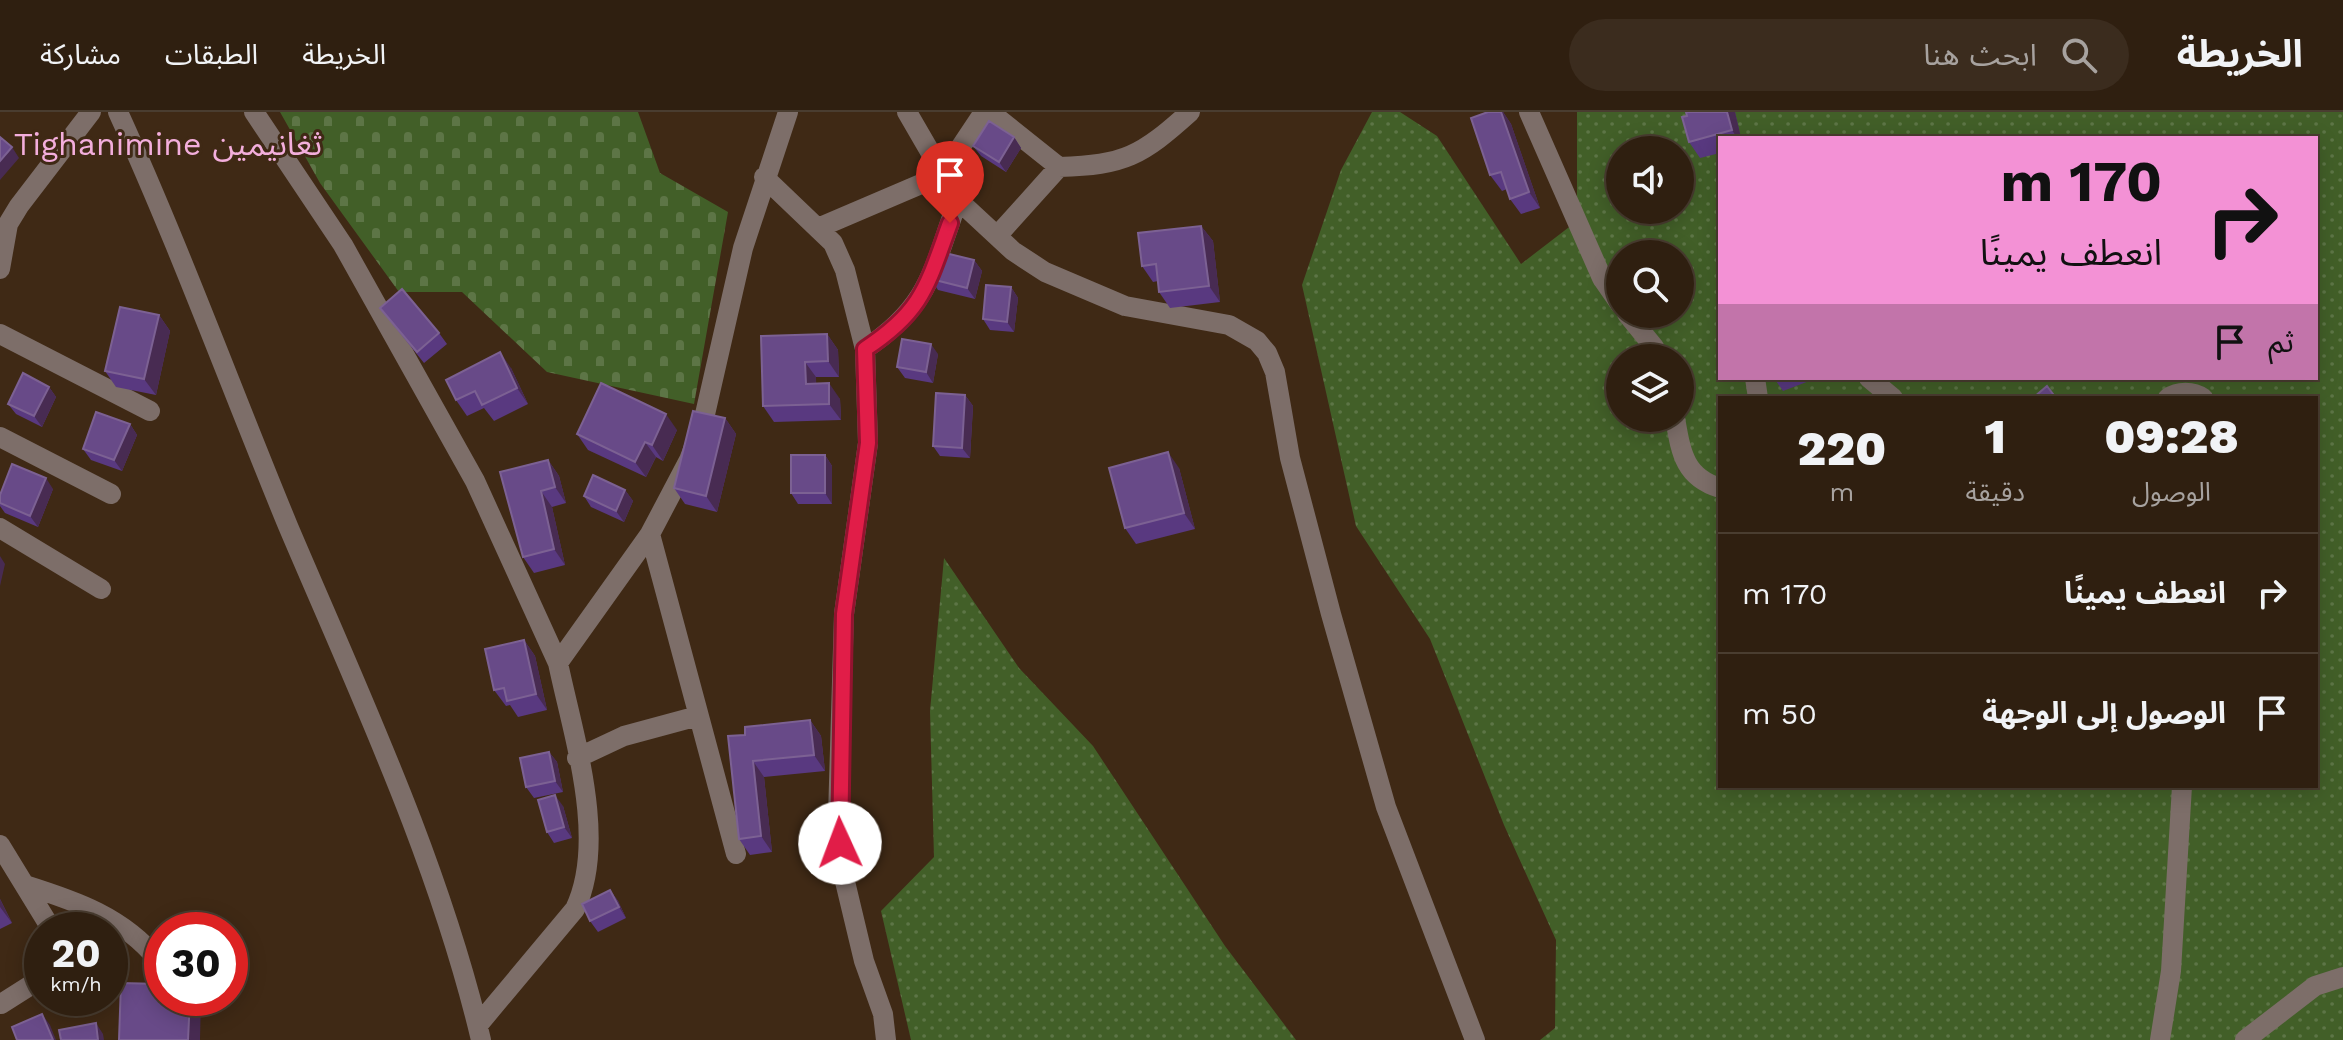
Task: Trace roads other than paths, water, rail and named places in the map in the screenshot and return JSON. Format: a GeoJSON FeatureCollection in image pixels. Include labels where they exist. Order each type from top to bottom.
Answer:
{"type":"FeatureCollection","features":[{"type":"Feature","properties":{"kind":"street"},"geometry":{"type":"LineString","coordinates":[[0,269],[4,220],[91,112]]}},
{"type":"Feature","properties":{"kind":"street"},"geometry":{"type":"LineString","coordinates":[[118,112],[158,200],[251,436],[400,794],[480,1033]]}},
{"type":"Feature","properties":{"kind":"street"},"geometry":{"type":"LineString","coordinates":[[254,112],[343,245],[475,481],[558,663],[577,758],[590,849],[582,894],[575,909],[480,1033]]}},
{"type":"Feature","properties":{"kind":"street"},"geometry":{"type":"LineString","coordinates":[[558,663],[650,534],[689,460],[703,423],[737,274],[764,177],[788,112]]}},
{"type":"Feature","properties":{"kind":"street"},"geometry":{"type":"LineString","coordinates":[[907,112],[958,200],[997,236],[1045,272],[1125,306],[1229,325],[1257,341],[1267,353],[1275,372],[1290,458],[1386,807],[1475,1040]]}},
{"type":"Feature","properties":{"kind":"street"},"geometry":{"type":"LineString","coordinates":[[818,228],[942,175],[984,112]]}},
{"type":"Feature","properties":{"kind":"street"},"geometry":{"type":"LineString","coordinates":[[990,112],[1059,167],[1100,165],[1129,159],[1190,112]]}},
{"type":"Feature","properties":{"kind":"street"},"geometry":{"type":"LineString","coordinates":[[1529,112],[1606,284]]}},
{"type":"Feature","properties":{"kind":"street"},"geometry":{"type":"LineString","coordinates":[[997,236],[1059,167]]}},
{"type":"Feature","properties":{"kind":"street"},"geometry":{"type":"LineString","coordinates":[[764,177],[833,243],[845,270],[865,349],[868,443],[844,614],[838,816],[842,869],[849,905],[883,1014],[886,1040]]}},
{"type":"Feature","properties":{"kind":"street"},"geometry":{"type":"LineString","coordinates":[[865,349],[894,330],[921,298],[958,200]]}},
{"type":"Feature","properties":{"kind":"street"},"geometry":{"type":"LineString","coordinates":[[1638,328],[1652,344]]}},
{"type":"Feature","properties":{"kind":"street"},"geometry":{"type":"LineString","coordinates":[[0,334],[150,411]]}},
{"type":"Feature","properties":{"kind":"street"},"geometry":{"type":"LineString","coordinates":[[1871,380],[1891,396]]}},
{"type":"Feature","properties":{"kind":"street"},"geometry":{"type":"LineString","coordinates":[[2171,396],[2195,392],[2200,396]]}},
{"type":"Feature","properties":{"kind":"street"},"geometry":{"type":"LineString","coordinates":[[1678,432],[1686,465],[1702,483],[1718,487]]}},
{"type":"Feature","properties":{"kind":"street"},"geometry":{"type":"LineString","coordinates":[[0,437],[111,494]]}},
{"type":"Feature","properties":{"kind":"street"},"geometry":{"type":"LineString","coordinates":[[0,528],[101,589]]}},
{"type":"Feature","properties":{"kind":"street"},"geometry":{"type":"LineString","coordinates":[[650,534],[685,653],[698,716],[736,854]]}},
{"type":"Feature","properties":{"kind":"street"},"geometry":{"type":"LineString","coordinates":[[577,758],[624,736],[698,716]]}},
{"type":"Feature","properties":{"kind":"street"},"geometry":{"type":"LineString","coordinates":[[2160,1040],[2171,971],[2182,788]]}},
{"type":"Feature","properties":{"kind":"street"},"geometry":{"type":"LineString","coordinates":[[0,845],[41,912]]}},
{"type":"Feature","properties":{"kind":"street"},"geometry":{"type":"LineString","coordinates":[[25,885],[75,901],[116,921],[144,942]]}},
{"type":"Feature","properties":{"kind":"street"},"geometry":{"type":"LineString","coordinates":[[2245,1040],[2315,986],[2343,977]]}},
{"type":"Feature","properties":{"kind":"street"},"geometry":{"type":"LineString","coordinates":[[1,1004],[24,989]]}},
{"type":"Feature","properties":{"kind":"district","name":"Tighanimine ثغانيمين"},"geometry":{"type":"Point","coordinates":[168,144]}}]}
